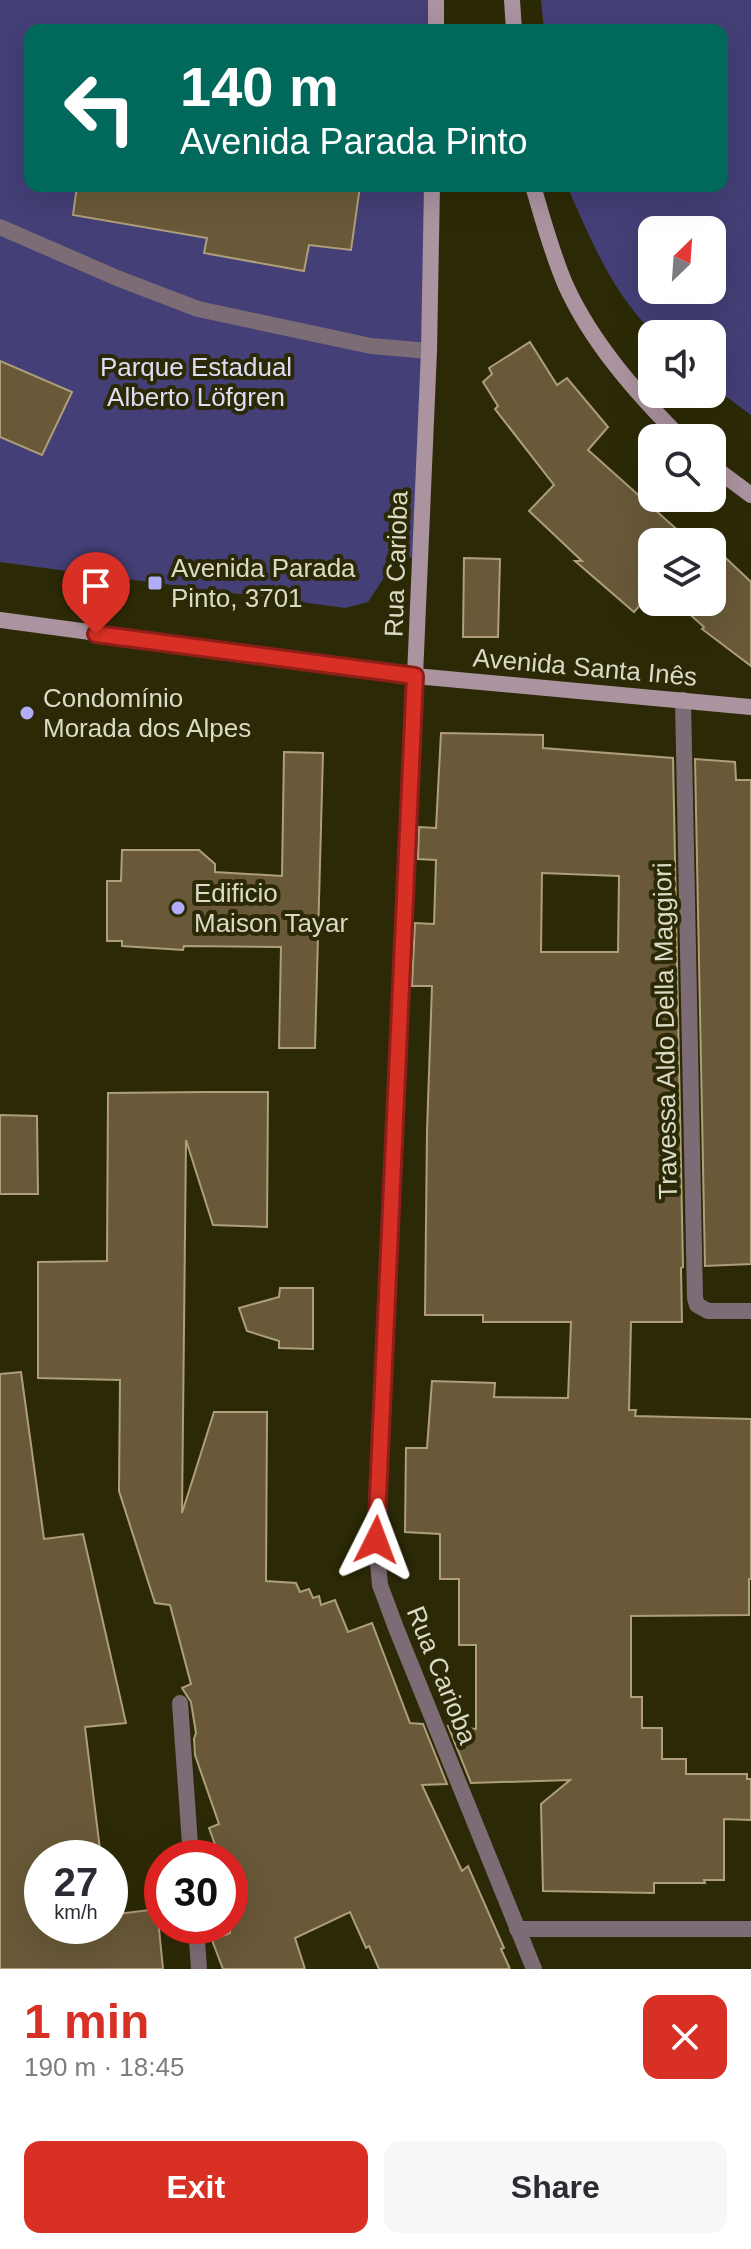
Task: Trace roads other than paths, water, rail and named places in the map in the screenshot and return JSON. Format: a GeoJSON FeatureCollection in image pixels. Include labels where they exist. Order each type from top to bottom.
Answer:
{"type":"FeatureCollection","features":[{"type":"Feature","properties":{"kind":"main road"},"geometry":{"type":"LineString","coordinates":[[436,0],[436,24]]}},
{"type":"Feature","properties":{"kind":"main road"},"geometry":{"type":"LineString","coordinates":[[512,0],[514,24]]}},
{"type":"Feature","properties":{"kind":"main road","name":"Rua Carioba"},"geometry":{"type":"LineString","coordinates":[[415,676],[429,351],[432,192]]}},
{"type":"Feature","properties":{"kind":"main road"},"geometry":{"type":"LineString","coordinates":[[535,192],[550,245],[567,288],[589,325],[649,406],[667,424]]}},
{"type":"Feature","properties":{"kind":"main road"},"geometry":{"type":"LineString","coordinates":[[726,476],[751,495]]}},
{"type":"Feature","properties":{"kind":"main road","name":"Avenida Santa Inês"},"geometry":{"type":"LineString","coordinates":[[0,620],[415,676],[751,707]]}},
{"type":"Feature","properties":{"kind":"street"},"geometry":{"type":"LineString","coordinates":[[0,227],[198,309],[371,346],[429,351]]}},
{"type":"Feature","properties":{"kind":"street","name":"Rua Carioba"},"geometry":{"type":"LineString","coordinates":[[415,676],[376,1540],[380,1585],[534,1969]]}},
{"type":"Feature","properties":{"kind":"street","name":"Travessa Aldo Della Maggiori"},"geometry":{"type":"LineString","coordinates":[[683,700],[695,1298],[697,1305],[708,1311],[750,1311]]}},
{"type":"Feature","properties":{"kind":"street"},"geometry":{"type":"LineString","coordinates":[[180,1703],[190,1840]]}},
{"type":"Feature","properties":{"kind":"street"},"geometry":{"type":"LineString","coordinates":[[517,1929],[751,1929]]}},
{"type":"Feature","properties":{"kind":"street"},"geometry":{"type":"LineString","coordinates":[[197,1944],[199,1969]]}},
{"type":"Feature","properties":{"kind":"place","name":"Avenida Parada Pinto, 3701"},"geometry":{"type":"Point","coordinates":[155,583]}},
{"type":"Feature","properties":{"kind":"place","name":"Condomínio Morada dos Alpes"},"geometry":{"type":"Point","coordinates":[27,713]}},
{"type":"Feature","properties":{"kind":"place","name":"Edificio Maison Tayar"},"geometry":{"type":"Point","coordinates":[178,908]}},
{"type":"Feature","properties":{"kind":"park label","name":"Parque Estadual Alberto Löfgren"},"geometry":{"type":"Point","coordinates":[196,382]}}]}
